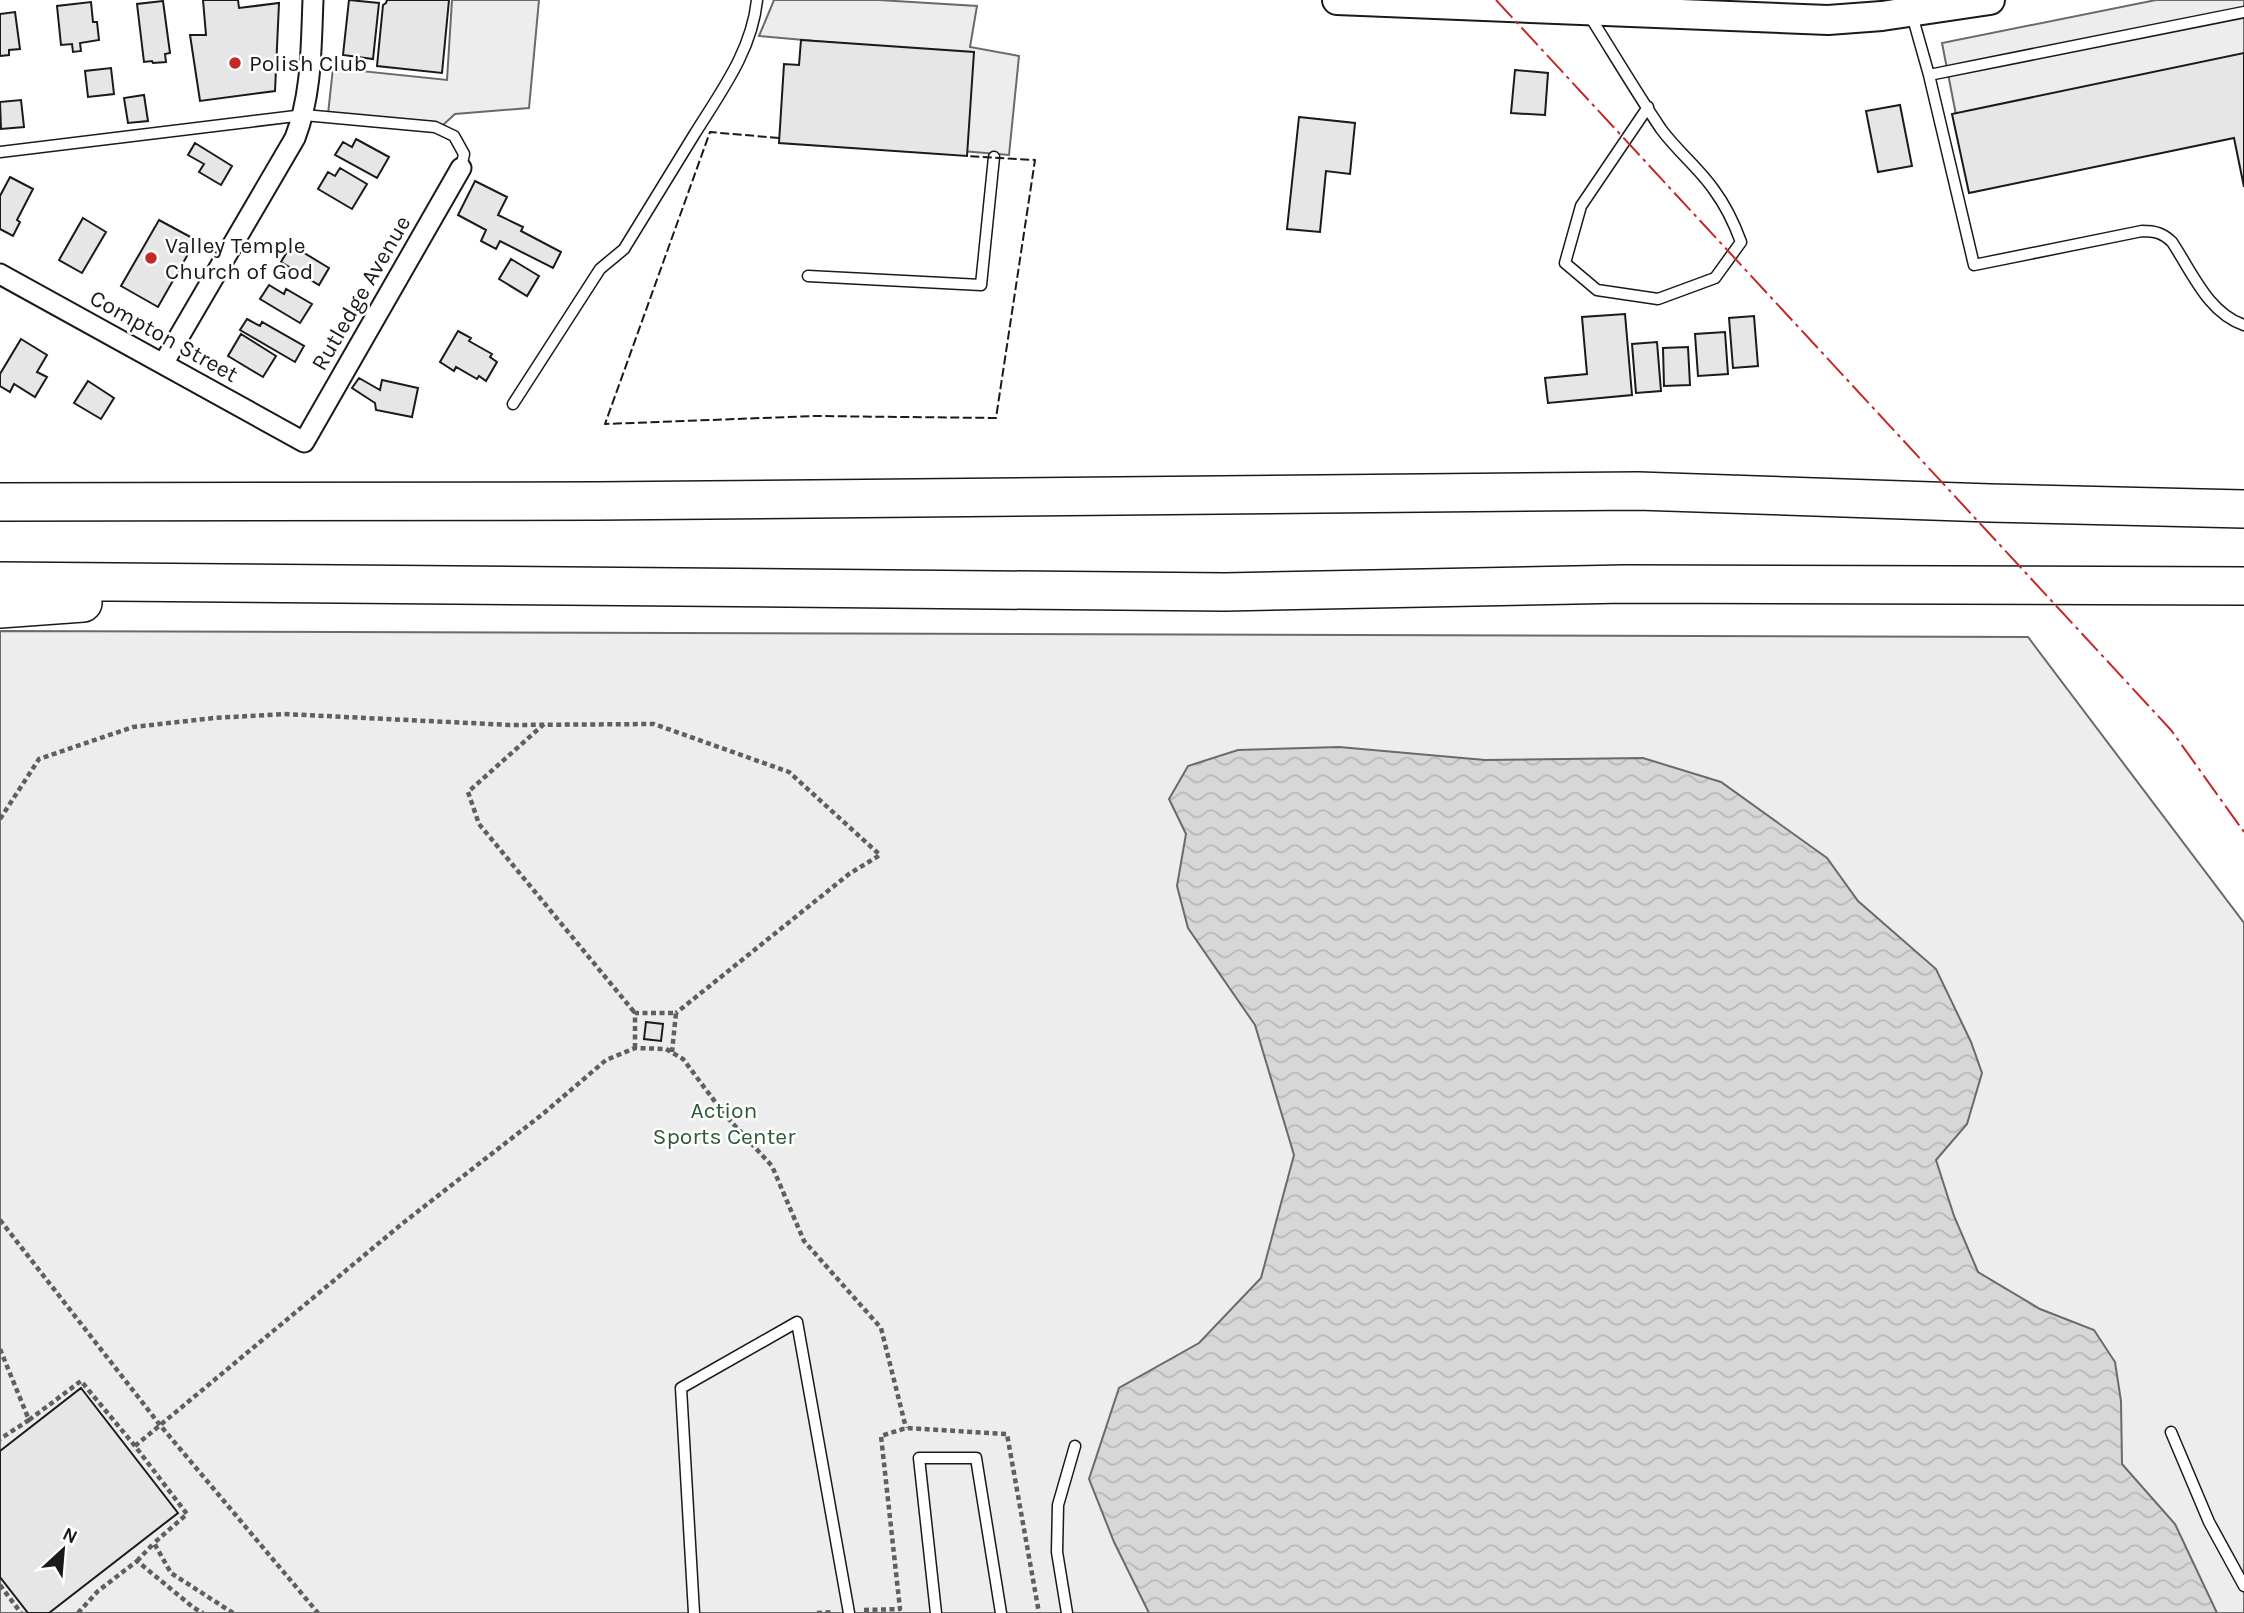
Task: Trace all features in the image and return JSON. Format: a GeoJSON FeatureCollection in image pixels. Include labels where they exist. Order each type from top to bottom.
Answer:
{"type":"FeatureCollection","features":[{"type":"Feature","properties":{"kind":"highway"},"geometry":{"type":"LineString","coordinates":[[0,502],[611,501],[1638,491],[2244,509]]}},
{"type":"Feature","properties":{"kind":"highway"},"geometry":{"type":"LineString","coordinates":[[0,581],[1225,592],[1625,584],[2244,586]]}},
{"type":"Feature","properties":{"kind":"highway"},"geometry":{"type":"LineString","coordinates":[[0,609],[375,584]]}},
{"type":"Feature","properties":{"kind":"street"},"geometry":{"type":"LineString","coordinates":[[163,364],[295,138],[304,115],[308,92],[313,0]]}},
{"type":"Feature","properties":{"kind":"street"},"geometry":{"type":"LineString","coordinates":[[1337,0],[1607,8],[1794,20],[1911,11],[1990,0]]}},
{"type":"Feature","properties":{"kind":"street","name":"Rutledge Avenue"},"geometry":{"type":"LineString","coordinates":[[304,442],[461,168]]}},
{"type":"Feature","properties":{"kind":"street","name":"Compton Street"},"geometry":{"type":"LineString","coordinates":[[0,274],[304,442]]}},
{"type":"Feature","properties":{"kind":"lane"},"geometry":{"type":"LineString","coordinates":[[513,404],[600,269],[624,249],[722,89],[747,46],[757,0]]}},
{"type":"Feature","properties":{"kind":"lane"},"geometry":{"type":"LineString","coordinates":[[1607,8],[1648,107],[1663,131],[1713,189],[1733,220],[1741,242],[1715,278],[1658,299],[1597,290],[1565,263],[1581,206],[1648,107]]}},
{"type":"Feature","properties":{"kind":"lane"},"geometry":{"type":"LineString","coordinates":[[1911,11],[1974,265],[2152,231],[2164,234],[2172,242],[2216,309],[2244,325]]}},
{"type":"Feature","properties":{"kind":"lane"},"geometry":{"type":"LineString","coordinates":[[1929,75],[2244,12]]}},
{"type":"Feature","properties":{"kind":"lane"},"geometry":{"type":"LineString","coordinates":[[0,152],[304,115],[435,127],[454,136],[464,154],[461,168]]}},
{"type":"Feature","properties":{"kind":"lane"},"geometry":{"type":"LineString","coordinates":[[808,276],[981,285],[994,157]]}},
{"type":"Feature","properties":{"kind":"lane"},"geometry":{"type":"LineString","coordinates":[[694,1613],[681,1388],[797,1322],[848,1612]]}},
{"type":"Feature","properties":{"kind":"lane"},"geometry":{"type":"LineString","coordinates":[[2171,1432],[2209,1521],[2244,1586]]}},
{"type":"Feature","properties":{"kind":"lane"},"geometry":{"type":"LineString","coordinates":[[1067,1613],[1057,1552],[1058,1505],[1075,1446]]}},
{"type":"Feature","properties":{"kind":"lane"},"geometry":{"type":"LineString","coordinates":[[936,1613],[919,1458],[976,1458],[1001,1613]]}},
{"type":"Feature","properties":{"kind":"path"},"geometry":{"type":"LineString","coordinates":[[0,819],[39,759],[133,727],[284,714],[510,724],[653,724],[789,772],[880,855],[849,874],[676,1013],[635,1013]]}},
{"type":"Feature","properties":{"kind":"path"},"geometry":{"type":"LineString","coordinates":[[544,724],[468,792],[479,824],[635,1013],[635,1048]]}},
{"type":"Feature","properties":{"kind":"path"},"geometry":{"type":"LineString","coordinates":[[672,1053],[676,1013]]}},
{"type":"Feature","properties":{"kind":"path"},"geometry":{"type":"LineString","coordinates":[[135,1446],[403,1223],[544,1113],[606,1060],[635,1048],[666,1049],[684,1059],[724,1115],[772,1167],[804,1241],[881,1328],[906,1429],[881,1436],[900,1609],[817,1613]]}},
{"type":"Feature","properties":{"kind":"path"},"geometry":{"type":"LineString","coordinates":[[0,1220],[160,1425],[318,1613]]}},
{"type":"Feature","properties":{"kind":"path"},"geometry":{"type":"LineString","coordinates":[[0,1349],[29,1420]]}},
{"type":"Feature","properties":{"kind":"path"},"geometry":{"type":"LineString","coordinates":[[0,1438],[81,1381],[187,1514],[137,1561],[98,1591],[78,1613]]}},
{"type":"Feature","properties":{"kind":"path"},"geometry":{"type":"LineString","coordinates":[[154,1543],[171,1573],[233,1613]]}},
{"type":"Feature","properties":{"kind":"path"},"geometry":{"type":"LineString","coordinates":[[137,1561],[203,1613]]}},
{"type":"Feature","properties":{"kind":"path"},"geometry":{"type":"LineString","coordinates":[[0,1586],[21,1613]]}},
{"type":"Feature","properties":{"kind":"shaded area"},"geometry":{"type":"Polygon","coordinates":[[[452,0],[539,0],[529,108],[455,114],[443,125],[328,114],[333,68],[447,80],[452,0]]]}},
{"type":"Feature","properties":{"kind":"shaded area"},"geometry":{"type":"Polygon","coordinates":[[[774,0],[879,0],[977,6],[970,47],[1019,56],[1009,155],[962,151],[970,55],[759,36],[774,0]]]}},
{"type":"Feature","properties":{"kind":"shaded area"},"geometry":{"type":"Polygon","coordinates":[[[2156,0],[2244,0],[2244,62],[1957,120],[1942,43],[2156,0]]]}},
{"type":"Feature","properties":{"kind":"shaded area","name":"Action Sports Center"},"geometry":{"type":"Polygon","coordinates":[[[0,631],[2028,637],[2244,923],[2244,1613],[0,1613],[0,631]]]}},
{"type":"Feature","properties":{"kind":"water"},"geometry":{"type":"Polygon","coordinates":[[[1339,747],[1485,760],[1643,758],[1721,782],[1827,858],[1858,901],[1936,969],[1971,1042],[1982,1073],[1967,1124],[1936,1160],[1954,1216],[1978,1272],[2040,1309],[2094,1330],[2115,1362],[2121,1401],[2122,1464],[2175,1524],[2217,1613],[1149,1613],[1114,1542],[1089,1479],[1119,1388],[1199,1343],[1261,1278],[1294,1155],[1255,1025],[1188,928],[1177,886],[1186,834],[1169,799],[1188,766],[1238,750],[1339,747]]]}},
{"type":"Feature","properties":{"kind":"building","name":"Polish Club"},"geometry":{"type":"Polygon","coordinates":[[[203,0],[238,0],[239,8],[279,3],[275,91],[200,101],[190,35],[206,35],[203,0]]]}},
{"type":"Feature","properties":{"kind":"building"},"geometry":{"type":"Polygon","coordinates":[[[349,0],[379,3],[373,59],[343,55],[349,0]]]}},
{"type":"Feature","properties":{"kind":"building"},"geometry":{"type":"Polygon","coordinates":[[[387,0],[449,0],[442,73],[377,66],[383,5],[387,0]]]}},
{"type":"Feature","properties":{"kind":"building"},"geometry":{"type":"Polygon","coordinates":[[[163,1],[170,53],[165,54],[166,62],[144,62],[137,4],[163,1]]]}},
{"type":"Feature","properties":{"kind":"building"},"geometry":{"type":"Polygon","coordinates":[[[91,2],[93,22],[97,22],[99,40],[80,43],[81,51],[73,52],[72,44],[61,45],[57,6],[91,2]]]}},
{"type":"Feature","properties":{"kind":"building"},"geometry":{"type":"Polygon","coordinates":[[[15,12],[20,49],[9,50],[9,55],[0,56],[0,14],[15,12]]]}},
{"type":"Feature","properties":{"kind":"building"},"geometry":{"type":"Polygon","coordinates":[[[801,40],[974,52],[967,156],[779,143],[784,64],[799,65],[801,40]]]}},
{"type":"Feature","properties":{"kind":"building"},"geometry":{"type":"Polygon","coordinates":[[[2244,53],[2244,187],[2234,138],[1969,193],[1952,114],[2244,53]]]}},
{"type":"Feature","properties":{"kind":"building"},"geometry":{"type":"Polygon","coordinates":[[[111,68],[114,94],[88,97],[85,71],[111,68]]]}},
{"type":"Feature","properties":{"kind":"building"},"geometry":{"type":"Polygon","coordinates":[[[1515,70],[1548,73],[1545,115],[1511,113],[1515,70]]]}},
{"type":"Feature","properties":{"kind":"building"},"geometry":{"type":"Polygon","coordinates":[[[144,95],[148,121],[128,123],[124,98],[144,95]]]}},
{"type":"Feature","properties":{"kind":"building"},"geometry":{"type":"Polygon","coordinates":[[[21,100],[24,127],[1,129],[0,102],[21,100]]]}},
{"type":"Feature","properties":{"kind":"building"},"geometry":{"type":"Polygon","coordinates":[[[1900,105],[1912,166],[1878,172],[1866,111],[1900,105]]]}},
{"type":"Feature","properties":{"kind":"building"},"geometry":{"type":"Polygon","coordinates":[[[1299,117],[1355,123],[1350,174],[1326,171],[1320,232],[1287,229],[1299,117]]]}},
{"type":"Feature","properties":{"kind":"building"},"geometry":{"type":"Polygon","coordinates":[[[356,139],[389,157],[377,178],[335,155],[343,142],[352,147],[356,139]]]}},
{"type":"Feature","properties":{"kind":"building"},"geometry":{"type":"Polygon","coordinates":[[[195,143],[232,166],[221,185],[199,172],[204,164],[188,155],[195,143]]]}},
{"type":"Feature","properties":{"kind":"building"},"geometry":{"type":"Polygon","coordinates":[[[340,168],[367,184],[352,209],[318,189],[328,172],[335,176],[340,168]]]}},
{"type":"Feature","properties":{"kind":"building"},"geometry":{"type":"Polygon","coordinates":[[[10,177],[33,189],[17,220],[20,222],[13,236],[0,229],[0,196],[10,177]]]}},
{"type":"Feature","properties":{"kind":"building"},"geometry":{"type":"Polygon","coordinates":[[[475,181],[507,197],[498,215],[523,227],[521,231],[561,252],[553,268],[500,241],[496,249],[481,241],[486,230],[458,215],[475,181]]]}},
{"type":"Feature","properties":{"kind":"building"},"geometry":{"type":"Polygon","coordinates":[[[83,218],[106,232],[82,273],[59,260],[83,218]]]}},
{"type":"Feature","properties":{"kind":"building"},"geometry":{"type":"Polygon","coordinates":[[[159,220],[196,240],[158,307],[121,286],[159,220]]]}},
{"type":"Feature","properties":{"kind":"building"},"geometry":{"type":"Polygon","coordinates":[[[291,245],[329,268],[319,285],[281,262],[291,245]]]}},
{"type":"Feature","properties":{"kind":"building"},"geometry":{"type":"Polygon","coordinates":[[[511,259],[539,276],[527,296],[499,279],[511,259]]]}},
{"type":"Feature","properties":{"kind":"building"},"geometry":{"type":"Polygon","coordinates":[[[269,285],[284,294],[286,289],[312,304],[300,323],[260,299],[269,285]]]}},
{"type":"Feature","properties":{"kind":"building"},"geometry":{"type":"Polygon","coordinates":[[[1625,314],[1632,395],[1548,403],[1545,378],[1587,374],[1582,317],[1625,314]]]}},
{"type":"Feature","properties":{"kind":"building"},"geometry":{"type":"Polygon","coordinates":[[[1754,316],[1758,366],[1733,368],[1729,318],[1754,316]]]}},
{"type":"Feature","properties":{"kind":"building"},"geometry":{"type":"Polygon","coordinates":[[[247,319],[260,326],[262,322],[304,346],[295,362],[240,330],[247,319]]]}},
{"type":"Feature","properties":{"kind":"building"},"geometry":{"type":"Polygon","coordinates":[[[458,331],[471,338],[469,341],[492,354],[490,357],[497,362],[486,381],[456,367],[454,371],[440,362],[458,331]]]}},
{"type":"Feature","properties":{"kind":"building"},"geometry":{"type":"Polygon","coordinates":[[[1725,332],[1728,374],[1698,376],[1695,334],[1725,332]]]}},
{"type":"Feature","properties":{"kind":"building"},"geometry":{"type":"Polygon","coordinates":[[[241,334],[276,356],[263,377],[228,356],[241,334]]]}},
{"type":"Feature","properties":{"kind":"building"},"geometry":{"type":"Polygon","coordinates":[[[21,339],[47,355],[37,372],[47,377],[35,397],[14,384],[10,392],[0,386],[0,374],[21,339]]]}},
{"type":"Feature","properties":{"kind":"building"},"geometry":{"type":"Polygon","coordinates":[[[1657,342],[1661,391],[1636,393],[1632,344],[1657,342]]]}},
{"type":"Feature","properties":{"kind":"building"},"geometry":{"type":"Polygon","coordinates":[[[1688,347],[1690,385],[1664,386],[1663,348],[1688,347]]]}},
{"type":"Feature","properties":{"kind":"building"},"geometry":{"type":"Polygon","coordinates":[[[359,378],[380,390],[382,380],[418,388],[412,417],[376,410],[375,403],[352,388],[359,378]]]}},
{"type":"Feature","properties":{"kind":"building"},"geometry":{"type":"Polygon","coordinates":[[[88,381],[114,398],[101,419],[74,403],[88,381]]]}},
{"type":"Feature","properties":{"kind":"building"},"geometry":{"type":"Polygon","coordinates":[[[646,1022],[663,1024],[661,1041],[644,1039],[646,1022]]]}},
{"type":"Feature","properties":{"kind":"building"},"geometry":{"type":"Polygon","coordinates":[[[81,1388],[178,1513],[49,1613],[28,1613],[0,1577],[0,1451],[81,1388]]]}},
{"type":"Feature","properties":{"kind":"fence"},"geometry":{"type":"LineString","coordinates":[[779,138],[710,132],[605,424],[815,416],[996,418],[1035,160],[967,156]]}},
{"type":"Feature","properties":{"kind":"power"},"geometry":{"type":"LineString","coordinates":[[1496,0],[2171,730],[2244,832]]}},
{"type":"Feature","properties":{"kind":"place","name":"Polish Club"},"geometry":{"type":"Point","coordinates":[235,63]}},
{"type":"Feature","properties":{"kind":"place","name":"Valley Temple Church of God"},"geometry":{"type":"Point","coordinates":[151,258]}}]}
